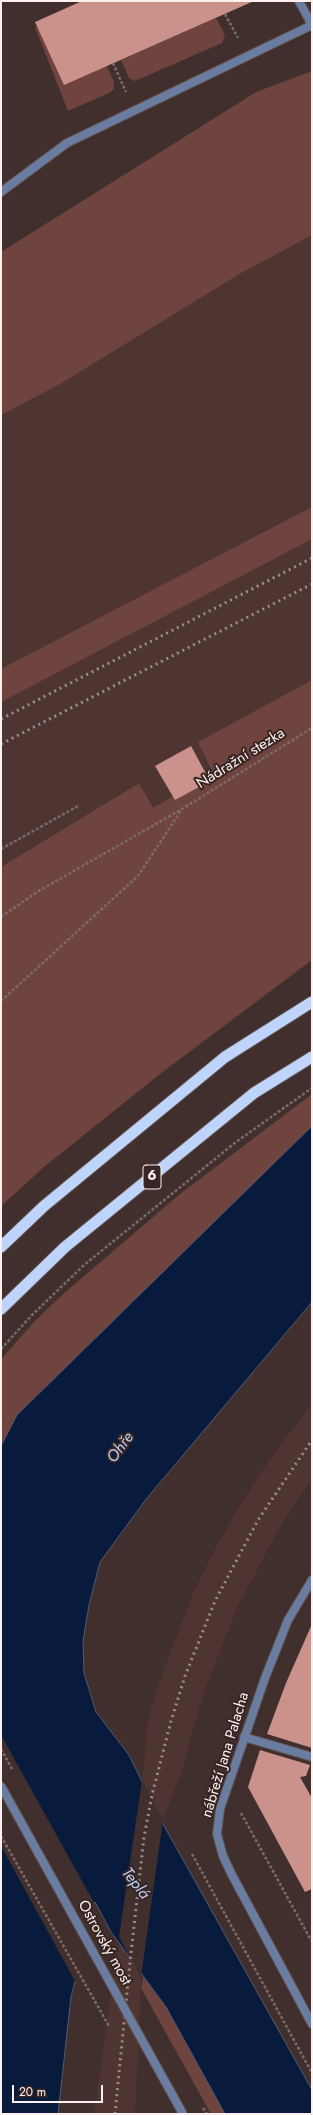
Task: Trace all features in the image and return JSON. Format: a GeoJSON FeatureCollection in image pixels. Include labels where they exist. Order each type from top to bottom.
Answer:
{"type":"FeatureCollection","features":[{"type":"Feature","properties":{"kind":"highway"},"geometry":{"type":"LineString","coordinates":[[1,1247],[44,1206],[225,1057],[312,1002]]}},
{"type":"Feature","properties":{"kind":"highway","name":"6"},"geometry":{"type":"LineString","coordinates":[[1,1309],[65,1247],[254,1093],[312,1057]]}},
{"type":"Feature","properties":{"kind":"street"},"geometry":{"type":"LineString","coordinates":[[1,192],[67,143],[312,25],[299,1]]}},
{"type":"Feature","properties":{"kind":"street","name":"nábřeží Jana Palacha"},"geometry":{"type":"LineString","coordinates":[[312,1580],[288,1620],[244,1737],[220,1809],[217,1834],[223,1856],[232,1875],[312,2024]]}},
{"type":"Feature","properties":{"kind":"street"},"geometry":{"type":"LineString","coordinates":[[244,1737],[312,1758]]}},
{"type":"Feature","properties":{"kind":"street","name":"Ostrovský most"},"geometry":{"type":"LineString","coordinates":[[1,1786],[183,2114]]}},
{"type":"Feature","properties":{"kind":"path"},"geometry":{"type":"LineString","coordinates":[[225,14],[247,56]]}},
{"type":"Feature","properties":{"kind":"path"},"geometry":{"type":"LineString","coordinates":[[113,64],[135,110]]}},
{"type":"Feature","properties":{"kind":"path","name":"Nádražní stezka"},"geometry":{"type":"LineString","coordinates":[[1,917],[37,892],[182,809],[312,728]]}},
{"type":"Feature","properties":{"kind":"path"},"geometry":{"type":"LineString","coordinates":[[1,849],[78,806]]}},
{"type":"Feature","properties":{"kind":"path"},"geometry":{"type":"LineString","coordinates":[[1,1001],[138,876],[182,809]]}},
{"type":"Feature","properties":{"kind":"path"},"geometry":{"type":"LineString","coordinates":[[1,1349],[32,1315],[84,1265],[236,1142],[312,1088]]}},
{"type":"Feature","properties":{"kind":"path"},"geometry":{"type":"LineString","coordinates":[[238,1808],[312,1942]]}},
{"type":"Feature","properties":{"kind":"path"},"geometry":{"type":"LineString","coordinates":[[1,1836],[110,2028]]}},
{"type":"Feature","properties":{"kind":"path"},"geometry":{"type":"LineString","coordinates":[[192,1854],[312,2073]]}},
{"type":"Feature","properties":{"kind":"shaded area"},"geometry":{"type":"Polygon","coordinates":[[[216,18],[225,35],[222,43],[135,81],[129,78],[121,60],[216,18]]]}},
{"type":"Feature","properties":{"kind":"shaded area"},"geometry":{"type":"Polygon","coordinates":[[[35,27],[107,66],[114,82],[114,89],[109,93],[68,111],[35,27]]]}},
{"type":"Feature","properties":{"kind":"shaded area"},"geometry":{"type":"Polygon","coordinates":[[[312,71],[312,235],[241,273],[60,384],[1,415],[1,252],[256,92],[312,71]]]}},
{"type":"Feature","properties":{"kind":"shaded area"},"geometry":{"type":"Polygon","coordinates":[[[312,217],[312,680],[198,742],[214,773],[153,809],[138,783],[1,867],[1,374],[312,217]]]}},
{"type":"Feature","properties":{"kind":"shaded area"},"geometry":{"type":"Polygon","coordinates":[[[312,507],[312,539],[1,702],[1,669],[312,507]]]}},
{"type":"Feature","properties":{"kind":"shaded area"},"geometry":{"type":"Polygon","coordinates":[[[312,680],[312,960],[160,1074],[44,1167],[1,1206],[1,867],[139,783],[153,808],[213,773],[198,742],[312,680]]]}},
{"type":"Feature","properties":{"kind":"shaded area"},"geometry":{"type":"Polygon","coordinates":[[[312,1094],[312,1126],[17,1415],[1,1446],[1,1359],[35,1321],[62,1295],[180,1194],[312,1094]]]}},
{"type":"Feature","properties":{"kind":"shaded area"},"geometry":{"type":"Polygon","coordinates":[[[312,1403],[312,1479],[277,1532],[236,1610],[207,1684],[193,1728],[181,1775],[164,1815],[141,1979],[135,2114],[94,2114],[142,1780],[149,1715],[164,1669],[194,1591],[215,1549],[238,1508],[270,1459],[312,1403]]]}},
{"type":"Feature","properties":{"kind":"shaded area"},"geometry":{"type":"Polygon","coordinates":[[[143,1977],[166,2007],[225,2114],[211,2114],[141,1988],[143,1977]]]}},
{"type":"Feature","properties":{"kind":"water"},"geometry":{"type":"Polygon","coordinates":[[[312,1126],[312,1302],[147,1498],[100,1562],[89,1605],[83,1641],[84,1673],[96,1712],[129,1755],[163,1824],[312,2090],[312,2114],[225,2114],[166,2007],[111,1932],[95,1902],[71,1997],[58,2114],[1,2114],[1,1446],[17,1415],[312,1126]]]}},
{"type":"Feature","properties":{"kind":"pier"},"geometry":{"type":"Polygon","coordinates":[[[1,1735],[118,1946],[95,1907],[76,1983],[1,1846],[1,1735]]]}},
{"type":"Feature","properties":{"kind":"pier"},"geometry":{"type":"Polygon","coordinates":[[[142,1780],[163,1820],[141,1977],[119,1937],[142,1780]]]}},
{"type":"Feature","properties":{"kind":"building"},"geometry":{"type":"Polygon","coordinates":[[[82,1],[254,1],[64,85],[35,22],[82,1]]]}},
{"type":"Feature","properties":{"kind":"building"},"geometry":{"type":"Polygon","coordinates":[[[191,746],[210,781],[175,800],[155,766],[191,746]]]}},
{"type":"Feature","properties":{"kind":"building"},"geometry":{"type":"Polygon","coordinates":[[[312,1624],[312,1748],[267,1734],[286,1683],[312,1624]]]}},
{"type":"Feature","properties":{"kind":"building"},"geometry":{"type":"Polygon","coordinates":[[[260,1750],[310,1765],[306,1776],[300,1777],[312,1798],[312,1889],[305,1892],[248,1787],[260,1750]]]}},
{"type":"Feature","properties":{"kind":"railway"},"geometry":{"type":"LineString","coordinates":[[1,719],[312,558]]}},
{"type":"Feature","properties":{"kind":"railway"},"geometry":{"type":"LineString","coordinates":[[1,744],[312,584]]}},
{"type":"Feature","properties":{"kind":"railway"},"geometry":{"type":"LineString","coordinates":[[115,2114],[144,1837],[152,1795],[171,1721],[185,1676],[215,1601],[258,1520],[312,1440]]}},
{"type":"Feature","properties":{"kind":"water label","name":"Ohře"},"geometry":{"type":"Point","coordinates":[121,1448]}},
{"type":"Feature","properties":{"kind":"water label","name":"Teplá"},"geometry":{"type":"Point","coordinates":[135,1884]}}]}
